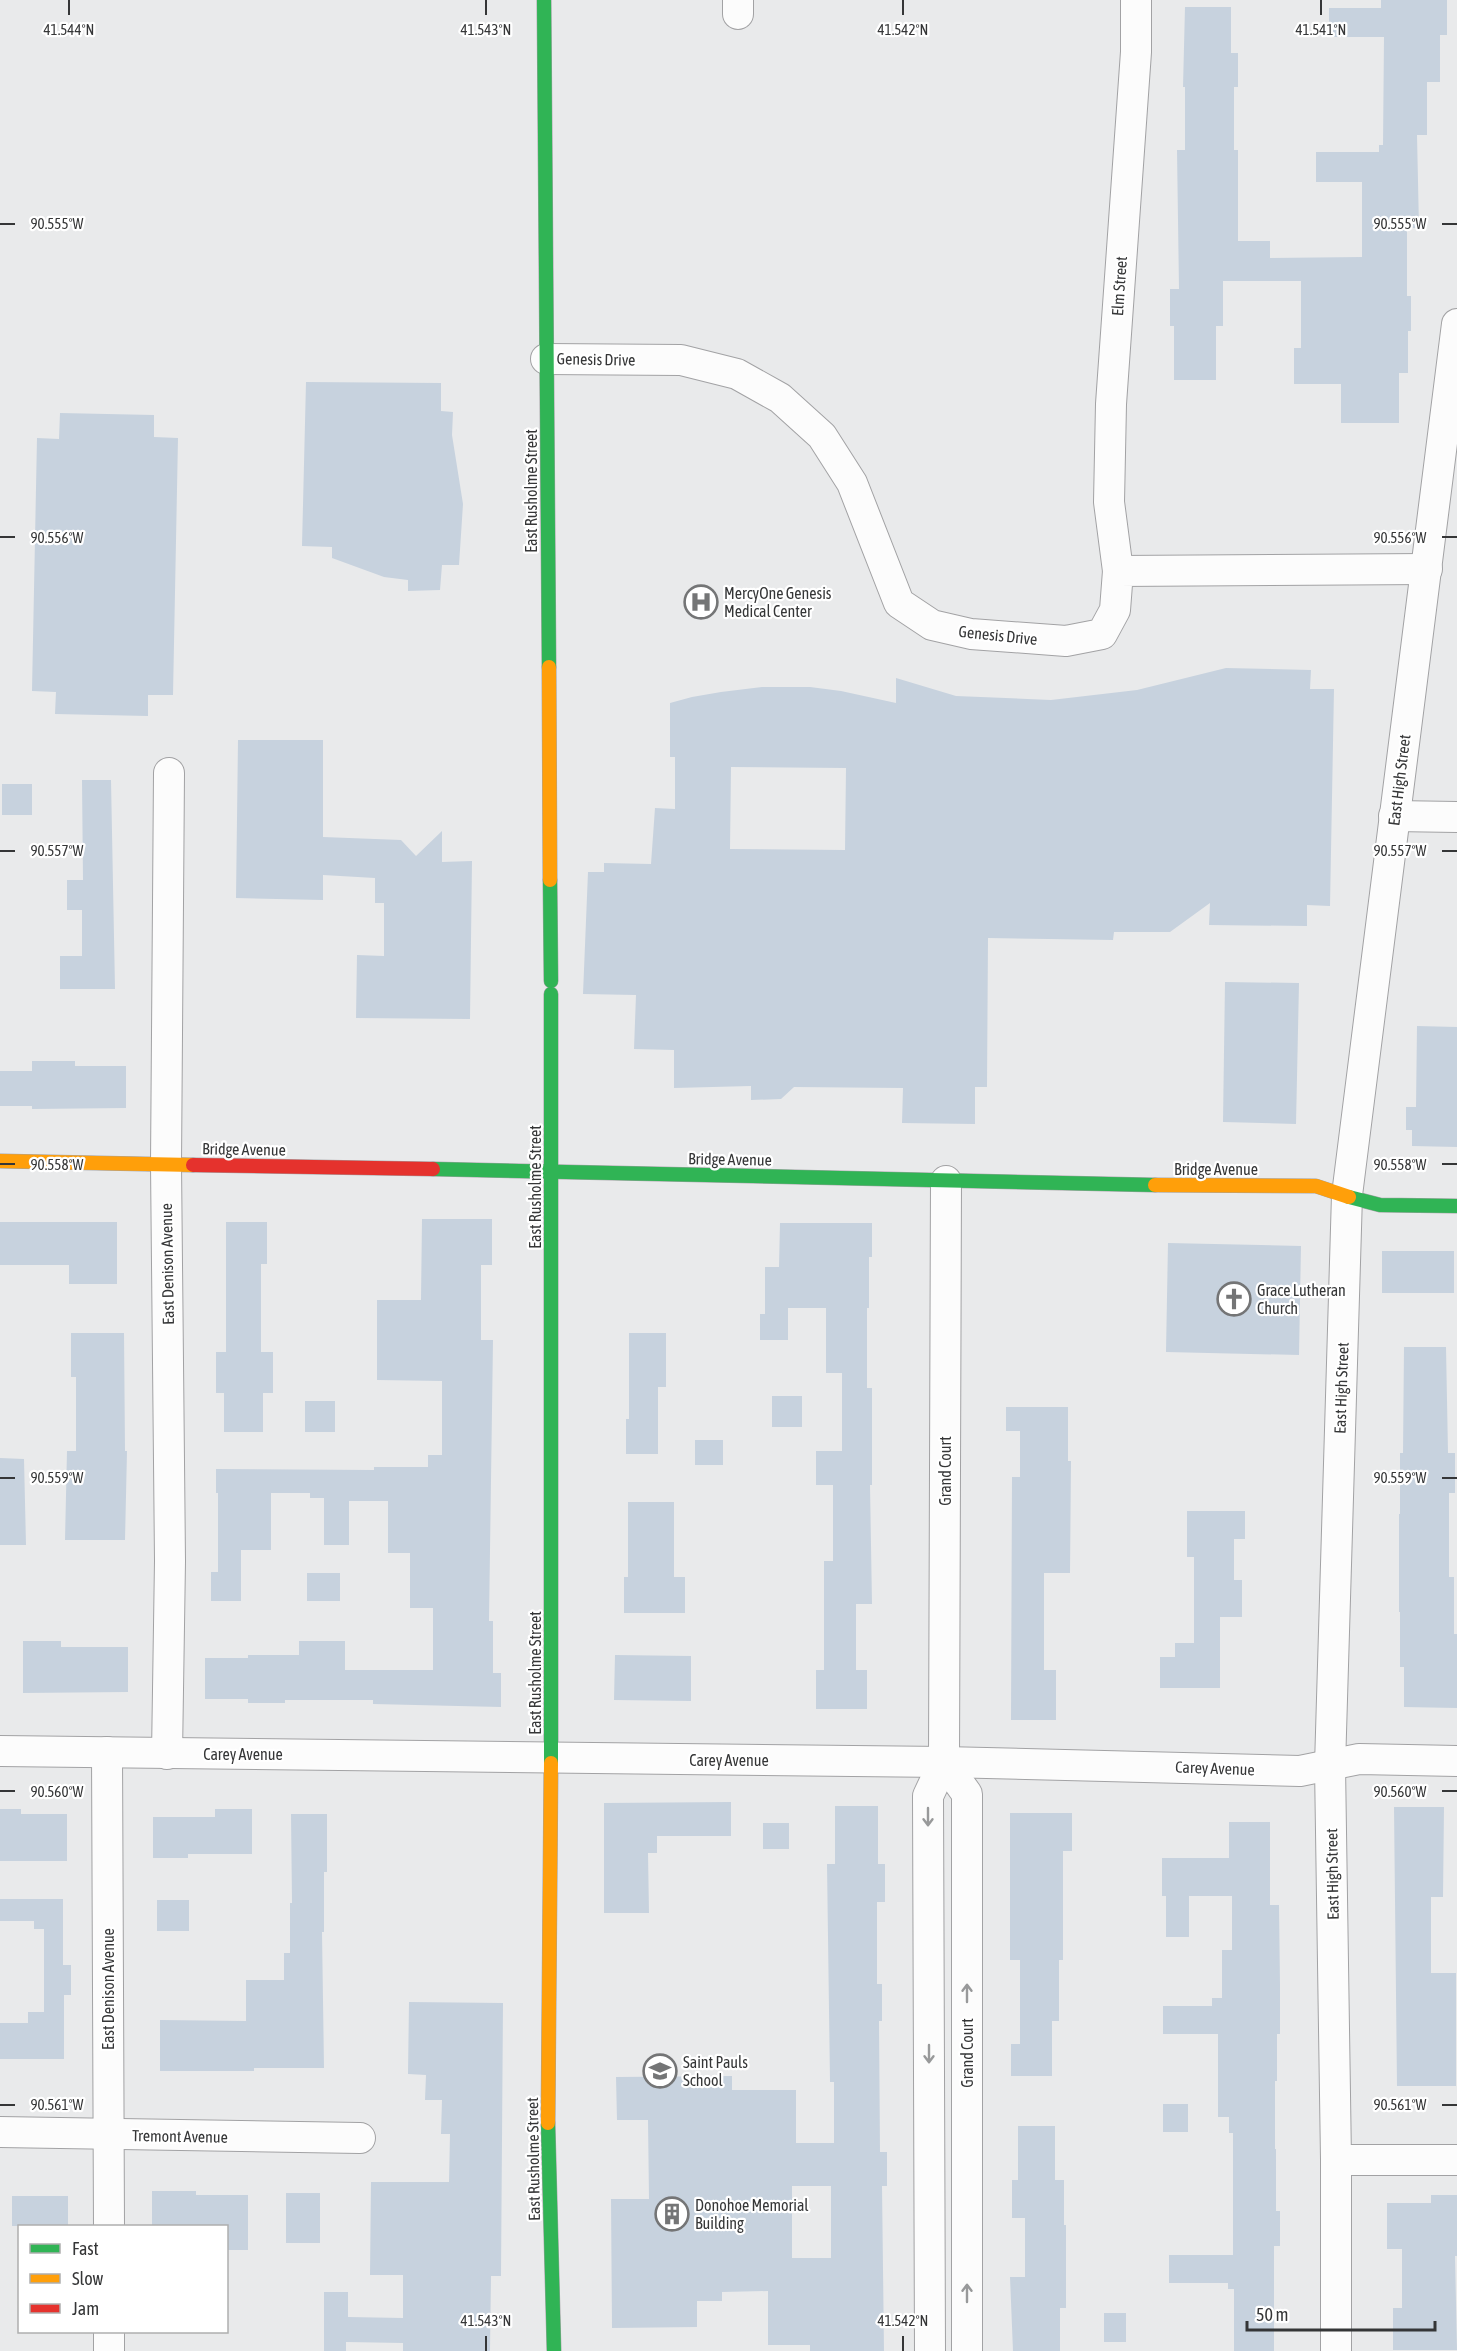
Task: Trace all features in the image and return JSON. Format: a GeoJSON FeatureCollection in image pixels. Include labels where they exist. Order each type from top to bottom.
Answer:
{"type":"FeatureCollection","features":[{"type":"Feature","properties":{"kind":"street","name":"East Rusholme Street"},"geometry":{"type":"LineString","coordinates":[[544,0],[552,1171],[552,1759],[547,2105],[554,2351]]}},
{"type":"Feature","properties":{"kind":"street","name":"Elm Street"},"geometry":{"type":"LineString","coordinates":[[1118,571],[1108,502],[1111,404],[1136,52],[1136,0]]}},
{"type":"Feature","properties":{"kind":"street","name":"East High Street"},"geometry":{"type":"LineString","coordinates":[[1336,2351],[1336,2160],[1330,1766],[1347,1195],[1394,816],[1451,410],[1457,324]]}},
{"type":"Feature","properties":{"kind":"street","name":"Genesis Drive"},"geometry":{"type":"LineString","coordinates":[[546,359],[681,360],[737,374],[780,398],[822,436],[852,483],[899,603],[932,625],[971,634],[1066,641],[1102,634],[1115,610],[1118,571]]}},
{"type":"Feature","properties":{"kind":"street"},"geometry":{"type":"LineString","coordinates":[[1118,571],[1427,569]]}},
{"type":"Feature","properties":{"kind":"street","name":"East Denison Avenue"},"geometry":{"type":"LineString","coordinates":[[167,1754],[170,1562],[165,1164],[169,773]]}},
{"type":"Feature","properties":{"kind":"street"},"geometry":{"type":"LineString","coordinates":[[1394,816],[1457,817]]}},
{"type":"Feature","properties":{"kind":"street","name":"Bridge Avenue"},"geometry":{"type":"LineString","coordinates":[[0,1161],[1131,1185],[1316,1186],[1334,1189],[1365,1202],[1382,1205],[1457,1206]]}},
{"type":"Feature","properties":{"kind":"street","name":"Grand Court"},"geometry":{"type":"LineString","coordinates":[[930,2351],[928,1796],[944,1762],[946,1181]]}},
{"type":"Feature","properties":{"kind":"street","name":"Carey Avenue"},"geometry":{"type":"LineString","coordinates":[[0,1751],[944,1762],[1300,1771],[1359,1759],[1457,1761]]}},
{"type":"Feature","properties":{"kind":"street","name":"East Denison Avenue"},"geometry":{"type":"LineString","coordinates":[[107,1752],[109,2225]]}},
{"type":"Feature","properties":{"kind":"street","name":"Grand Court"},"geometry":{"type":"LineString","coordinates":[[944,1762],[967,1794],[967,2351]]}},
{"type":"Feature","properties":{"kind":"street","name":"Tremont Avenue"},"geometry":{"type":"LineString","coordinates":[[0,2132],[360,2138]]}},
{"type":"Feature","properties":{"kind":"street"},"geometry":{"type":"LineString","coordinates":[[1336,2160],[1457,2160]]}},
{"type":"Feature","properties":{"kind":"street"},"geometry":{"type":"LineString","coordinates":[[109,2333],[109,2351]]}},
{"type":"Feature","properties":{"kind":"building"},"geometry":{"type":"Polygon","coordinates":[[[1381,0],[1447,0],[1447,35],[1440,35],[1440,82],[1427,82],[1427,135],[1417,135],[1419,228],[1407,228],[1407,296],[1411,296],[1411,331],[1408,331],[1408,373],[1399,373],[1399,423],[1341,423],[1341,384],[1294,384],[1294,348],[1301,348],[1301,281],[1223,281],[1223,326],[1216,326],[1216,380],[1174,380],[1174,326],[1170,326],[1170,289],[1179,289],[1177,150],[1185,150],[1185,87],[1183,87],[1185,7],[1231,7],[1231,53],[1238,53],[1238,87],[1234,87],[1234,150],[1238,150],[1238,241],[1270,241],[1270,258],[1362,257],[1362,182],[1316,182],[1316,152],[1379,152],[1379,145],[1383,145],[1384,37],[1329,37],[1329,8],[1381,8],[1381,0]]]}},
{"type":"Feature","properties":{"kind":"building"},"geometry":{"type":"Polygon","coordinates":[[[306,382],[441,383],[441,411],[453,412],[452,435],[463,504],[459,565],[442,565],[440,590],[408,591],[408,580],[384,577],[332,558],[332,547],[302,546],[306,382]]]}},
{"type":"Feature","properties":{"kind":"building"},"geometry":{"type":"Polygon","coordinates":[[[60,413],[154,415],[154,437],[178,438],[173,695],[148,695],[148,716],[55,714],[56,692],[32,691],[37,438],[59,439],[60,413]]]}},
{"type":"Feature","properties":{"kind":"building"},"geometry":{"type":"Polygon","coordinates":[[[1226,668],[1311,670],[1310,689],[1334,689],[1330,906],[1307,905],[1307,926],[1209,925],[1210,903],[1170,932],[1114,932],[1113,940],[988,938],[987,1087],[975,1087],[975,1124],[902,1123],[903,1088],[794,1087],[781,1099],[751,1100],[751,1086],[674,1088],[674,1050],[634,1049],[636,995],[583,994],[588,872],[604,872],[604,863],[651,864],[655,808],[675,809],[675,757],[670,757],[670,703],[692,697],[762,687],[810,687],[896,703],[896,678],[956,696],[1051,700],[1137,690],[1226,668]],[[731,767],[730,849],[845,850],[846,768],[731,767]]]}},
{"type":"Feature","properties":{"kind":"building"},"geometry":{"type":"Polygon","coordinates":[[[238,740],[323,740],[323,837],[401,840],[416,856],[442,831],[442,862],[472,861],[470,1019],[356,1018],[357,955],[384,956],[384,903],[375,903],[375,878],[323,875],[323,900],[236,898],[238,740]]]}},
{"type":"Feature","properties":{"kind":"building"},"geometry":{"type":"Polygon","coordinates":[[[82,780],[111,780],[115,989],[60,989],[60,956],[82,956],[82,910],[67,910],[67,880],[83,880],[82,780]]]}},
{"type":"Feature","properties":{"kind":"building"},"geometry":{"type":"Polygon","coordinates":[[[2,784],[32,784],[32,815],[2,815],[2,784]]]}},
{"type":"Feature","properties":{"kind":"building"},"geometry":{"type":"Polygon","coordinates":[[[1225,982],[1299,983],[1296,1124],[1223,1122],[1225,982]]]}},
{"type":"Feature","properties":{"kind":"building"},"geometry":{"type":"Polygon","coordinates":[[[1417,1026],[1457,1027],[1457,1147],[1412,1146],[1412,1130],[1406,1130],[1406,1107],[1416,1107],[1417,1026]]]}},
{"type":"Feature","properties":{"kind":"building"},"geometry":{"type":"Polygon","coordinates":[[[32,1061],[75,1061],[75,1066],[126,1066],[126,1108],[32,1109],[32,1106],[0,1106],[0,1071],[32,1071],[32,1061]]]}},
{"type":"Feature","properties":{"kind":"building"},"geometry":{"type":"Polygon","coordinates":[[[422,1219],[492,1219],[492,1265],[481,1265],[481,1340],[493,1340],[489,1621],[493,1621],[493,1673],[501,1673],[501,1707],[373,1704],[373,1700],[285,1700],[285,1703],[248,1703],[248,1699],[205,1699],[205,1658],[299,1655],[299,1641],[345,1641],[345,1670],[433,1670],[433,1608],[410,1608],[410,1553],[388,1553],[388,1501],[349,1501],[349,1545],[324,1545],[324,1498],[310,1498],[310,1493],[271,1493],[271,1550],[241,1550],[241,1601],[211,1601],[211,1572],[218,1572],[216,1469],[374,1470],[374,1467],[428,1467],[428,1455],[442,1455],[442,1381],[377,1380],[377,1300],[421,1300],[422,1219]]]}},
{"type":"Feature","properties":{"kind":"building"},"geometry":{"type":"Polygon","coordinates":[[[0,1222],[117,1222],[117,1284],[69,1284],[69,1265],[0,1265],[0,1222]]]}},
{"type":"Feature","properties":{"kind":"building"},"geometry":{"type":"Polygon","coordinates":[[[226,1222],[267,1222],[267,1264],[261,1264],[261,1352],[273,1352],[273,1393],[263,1393],[263,1432],[224,1432],[224,1393],[216,1393],[216,1352],[226,1352],[226,1222]]]}},
{"type":"Feature","properties":{"kind":"building"},"geometry":{"type":"Polygon","coordinates":[[[780,1223],[872,1223],[869,1308],[867,1308],[867,1388],[872,1388],[872,1485],[870,1485],[872,1604],[856,1604],[856,1670],[867,1670],[867,1709],[816,1709],[816,1670],[824,1670],[824,1561],[833,1561],[833,1485],[816,1485],[816,1451],[842,1451],[842,1373],[826,1373],[826,1308],[788,1308],[788,1340],[760,1340],[760,1314],[765,1314],[765,1267],[779,1267],[780,1223]]]}},
{"type":"Feature","properties":{"kind":"building","name":"Grace Lutheran Church"},"geometry":{"type":"Polygon","coordinates":[[[1168,1243],[1301,1246],[1299,1355],[1166,1352],[1168,1243]]]}},
{"type":"Feature","properties":{"kind":"building"},"geometry":{"type":"Polygon","coordinates":[[[1382,1251],[1454,1251],[1454,1293],[1382,1293],[1382,1251]]]}},
{"type":"Feature","properties":{"kind":"building"},"geometry":{"type":"Polygon","coordinates":[[[71,1333],[124,1333],[125,1451],[127,1451],[125,1540],[65,1540],[67,1451],[76,1451],[76,1377],[71,1377],[71,1333]]]}},
{"type":"Feature","properties":{"kind":"building"},"geometry":{"type":"Polygon","coordinates":[[[629,1333],[666,1333],[666,1387],[658,1387],[658,1454],[626,1454],[626,1419],[629,1419],[629,1333]]]}},
{"type":"Feature","properties":{"kind":"building"},"geometry":{"type":"Polygon","coordinates":[[[1404,1347],[1446,1347],[1448,1453],[1455,1453],[1455,1493],[1449,1493],[1449,1577],[1454,1577],[1457,1708],[1404,1707],[1404,1667],[1400,1667],[1399,1514],[1400,1453],[1403,1453],[1404,1347]]]}},
{"type":"Feature","properties":{"kind":"building"},"geometry":{"type":"Polygon","coordinates":[[[772,1396],[802,1396],[802,1427],[772,1427],[772,1396]]]}},
{"type":"Feature","properties":{"kind":"building"},"geometry":{"type":"Polygon","coordinates":[[[305,1401],[335,1401],[335,1432],[305,1432],[305,1401]]]}},
{"type":"Feature","properties":{"kind":"building"},"geometry":{"type":"Polygon","coordinates":[[[1006,1407],[1068,1407],[1068,1461],[1071,1461],[1070,1573],[1044,1573],[1044,1670],[1056,1670],[1056,1720],[1011,1720],[1012,1477],[1020,1477],[1020,1431],[1006,1431],[1006,1407]]]}},
{"type":"Feature","properties":{"kind":"building"},"geometry":{"type":"Polygon","coordinates":[[[695,1440],[723,1440],[723,1465],[695,1465],[695,1440]]]}},
{"type":"Feature","properties":{"kind":"building"},"geometry":{"type":"Polygon","coordinates":[[[0,1458],[24,1459],[26,1545],[0,1545],[0,1458]]]}},
{"type":"Feature","properties":{"kind":"building"},"geometry":{"type":"Polygon","coordinates":[[[628,1502],[674,1502],[674,1577],[685,1577],[685,1613],[624,1613],[624,1577],[628,1577],[628,1502]]]}},
{"type":"Feature","properties":{"kind":"building"},"geometry":{"type":"Polygon","coordinates":[[[1187,1511],[1245,1511],[1245,1539],[1234,1539],[1234,1580],[1242,1580],[1242,1617],[1220,1617],[1220,1688],[1160,1688],[1160,1657],[1175,1657],[1175,1643],[1194,1643],[1194,1557],[1187,1557],[1187,1511]]]}},
{"type":"Feature","properties":{"kind":"building"},"geometry":{"type":"Polygon","coordinates":[[[307,1573],[340,1573],[340,1601],[307,1601],[307,1573]]]}},
{"type":"Feature","properties":{"kind":"building"},"geometry":{"type":"Polygon","coordinates":[[[23,1641],[61,1641],[61,1647],[128,1647],[128,1692],[23,1693],[23,1641]]]}},
{"type":"Feature","properties":{"kind":"building"},"geometry":{"type":"Polygon","coordinates":[[[615,1655],[691,1656],[691,1701],[614,1700],[615,1655]]]}},
{"type":"Feature","properties":{"kind":"building"},"geometry":{"type":"Polygon","coordinates":[[[731,1802],[731,1836],[657,1836],[657,1853],[648,1853],[649,1913],[604,1913],[604,1803],[731,1802]]]}},
{"type":"Feature","properties":{"kind":"building"},"geometry":{"type":"Polygon","coordinates":[[[835,1806],[878,1806],[878,1864],[885,1864],[885,1902],[877,1902],[877,1984],[882,1984],[882,2021],[879,2021],[880,2152],[887,2152],[887,2186],[882,2186],[884,2351],[810,2351],[810,2345],[768,2345],[768,2291],[722,2292],[722,2301],[697,2301],[697,2327],[612,2328],[611,2199],[649,2199],[648,2120],[617,2120],[616,2077],[732,2076],[732,2090],[796,2090],[796,2143],[834,2143],[834,2082],[830,2082],[827,1864],[835,1864],[835,1806]],[[792,2186],[792,2258],[831,2258],[831,2186],[792,2186]]]}},
{"type":"Feature","properties":{"kind":"building"},"geometry":{"type":"Polygon","coordinates":[[[1394,1807],[1444,1807],[1443,1897],[1431,1897],[1431,1973],[1456,1973],[1456,2086],[1397,2086],[1394,1807]]]}},
{"type":"Feature","properties":{"kind":"building"},"geometry":{"type":"Polygon","coordinates":[[[0,1809],[21,1809],[21,1814],[67,1814],[67,1861],[0,1861],[0,1809]]]}},
{"type":"Feature","properties":{"kind":"building"},"geometry":{"type":"Polygon","coordinates":[[[215,1809],[252,1809],[252,1854],[188,1854],[188,1858],[153,1858],[153,1817],[215,1817],[215,1809]]]}},
{"type":"Feature","properties":{"kind":"building"},"geometry":{"type":"Polygon","coordinates":[[[1010,1813],[1072,1813],[1072,1851],[1063,1851],[1063,1960],[1059,1960],[1059,2021],[1052,2021],[1052,2076],[1011,2076],[1011,2044],[1020,2044],[1020,1960],[1010,1960],[1010,1813]]]}},
{"type":"Feature","properties":{"kind":"building"},"geometry":{"type":"Polygon","coordinates":[[[291,1814],[327,1814],[327,1872],[324,1872],[324,1932],[322,1932],[324,2068],[160,2071],[160,2020],[246,2021],[246,1980],[284,1980],[284,1953],[290,1953],[291,1814]]]}},
{"type":"Feature","properties":{"kind":"building"},"geometry":{"type":"Polygon","coordinates":[[[1229,1822],[1270,1822],[1270,1905],[1279,1905],[1280,2034],[1277,2034],[1275,2149],[1276,2211],[1280,2211],[1280,2246],[1274,2246],[1274,2351],[1234,2351],[1234,2289],[1228,2289],[1228,2283],[1169,2283],[1169,2255],[1233,2255],[1233,2133],[1229,2133],[1229,2117],[1218,2117],[1218,2034],[1163,2034],[1163,2006],[1212,2006],[1212,1998],[1222,1998],[1222,1950],[1232,1950],[1232,1896],[1189,1896],[1189,1937],[1166,1937],[1166,1896],[1162,1896],[1162,1858],[1229,1858],[1229,1822]]]}},
{"type":"Feature","properties":{"kind":"building"},"geometry":{"type":"Polygon","coordinates":[[[763,1823],[789,1823],[789,1849],[763,1849],[763,1823]]]}},
{"type":"Feature","properties":{"kind":"building"},"geometry":{"type":"Polygon","coordinates":[[[0,1899],[63,1899],[63,1965],[71,1965],[71,1995],[64,1995],[64,2059],[0,2059],[0,2023],[28,2023],[28,2012],[44,2012],[44,1929],[34,1929],[34,1921],[0,1921],[0,1899]]]}},
{"type":"Feature","properties":{"kind":"building"},"geometry":{"type":"Polygon","coordinates":[[[157,1900],[189,1900],[189,1931],[157,1931],[157,1900]]]}},
{"type":"Feature","properties":{"kind":"building"},"geometry":{"type":"Polygon","coordinates":[[[409,2002],[503,2003],[501,2276],[491,2276],[490,2351],[403,2351],[403,2343],[346,2342],[346,2351],[324,2351],[324,2292],[348,2292],[348,2317],[403,2318],[403,2275],[370,2275],[371,2182],[449,2182],[450,2134],[441,2134],[442,2100],[425,2100],[426,2075],[408,2074],[409,2002]]]}},
{"type":"Feature","properties":{"kind":"building"},"geometry":{"type":"Polygon","coordinates":[[[1163,2104],[1188,2104],[1188,2132],[1163,2132],[1163,2104]]]}},
{"type":"Feature","properties":{"kind":"building"},"geometry":{"type":"Polygon","coordinates":[[[1018,2126],[1055,2126],[1055,2180],[1064,2180],[1064,2225],[1066,2225],[1066,2308],[1060,2308],[1060,2351],[1013,2351],[1010,2277],[1025,2277],[1025,2218],[1012,2218],[1012,2180],[1018,2180],[1018,2126]]]}},
{"type":"Feature","properties":{"kind":"building"},"geometry":{"type":"Polygon","coordinates":[[[152,2191],[196,2191],[196,2195],[248,2195],[248,2250],[228,2250],[228,2225],[152,2225],[152,2191]]]}},
{"type":"Feature","properties":{"kind":"building"},"geometry":{"type":"Polygon","coordinates":[[[286,2193],[320,2193],[320,2243],[286,2243],[286,2193]]]}},
{"type":"Feature","properties":{"kind":"building"},"geometry":{"type":"Polygon","coordinates":[[[1431,2195],[1457,2195],[1457,2256],[1455,2256],[1457,2350],[1393,2350],[1393,2308],[1402,2308],[1402,2249],[1387,2249],[1387,2203],[1431,2203],[1431,2195]]]}},
{"type":"Feature","properties":{"kind":"building"},"geometry":{"type":"Polygon","coordinates":[[[12,2196],[68,2196],[68,2225],[12,2226],[12,2196]]]}},
{"type":"Feature","properties":{"kind":"building"},"geometry":{"type":"Polygon","coordinates":[[[1104,2313],[1126,2313],[1126,2342],[1104,2342],[1104,2313]]]}},
{"type":"Feature","properties":{"kind":"traffic: fast"},"geometry":{"type":"LineString","coordinates":[[544,0],[549,667]]}},
{"type":"Feature","properties":{"kind":"traffic: fast"},"geometry":{"type":"LineString","coordinates":[[550,880],[551,981]]}},
{"type":"Feature","properties":{"kind":"traffic: fast"},"geometry":{"type":"LineString","coordinates":[[551,994],[551,1763]]}},
{"type":"Feature","properties":{"kind":"traffic: fast"},"geometry":{"type":"LineString","coordinates":[[433,1169],[1155,1185]]}},
{"type":"Feature","properties":{"kind":"traffic: fast"},"geometry":{"type":"LineString","coordinates":[[1349,1197],[1380,1205],[1457,1206]]}},
{"type":"Feature","properties":{"kind":"traffic: fast"},"geometry":{"type":"LineString","coordinates":[[548,2123],[554,2351]]}},
{"type":"Feature","properties":{"kind":"traffic: slow"},"geometry":{"type":"LineString","coordinates":[[549,667],[550,880]]}},
{"type":"Feature","properties":{"kind":"traffic: slow"},"geometry":{"type":"LineString","coordinates":[[0,1161],[193,1165]]}},
{"type":"Feature","properties":{"kind":"traffic: slow"},"geometry":{"type":"LineString","coordinates":[[1155,1185],[1316,1186],[1349,1197]]}},
{"type":"Feature","properties":{"kind":"traffic: slow"},"geometry":{"type":"LineString","coordinates":[[548,2123],[551,1763]]}},
{"type":"Feature","properties":{"kind":"traffic: jam"},"geometry":{"type":"LineString","coordinates":[[193,1165],[433,1169]]}},
{"type":"Feature","properties":{"kind":"place","name":"MercyOne Genesis Medical Center"},"geometry":{"type":"Point","coordinates":[701,602]}},
{"type":"Feature","properties":{"kind":"place","name":"Grace Lutheran Church"},"geometry":{"type":"Point","coordinates":[1234,1299]}},
{"type":"Feature","properties":{"kind":"place","name":"Saint Pauls School"},"geometry":{"type":"Point","coordinates":[660,2071]}},
{"type":"Feature","properties":{"kind":"place","name":"Donohoe Memorial Building"},"geometry":{"type":"Point","coordinates":[672,2214]}}]}
